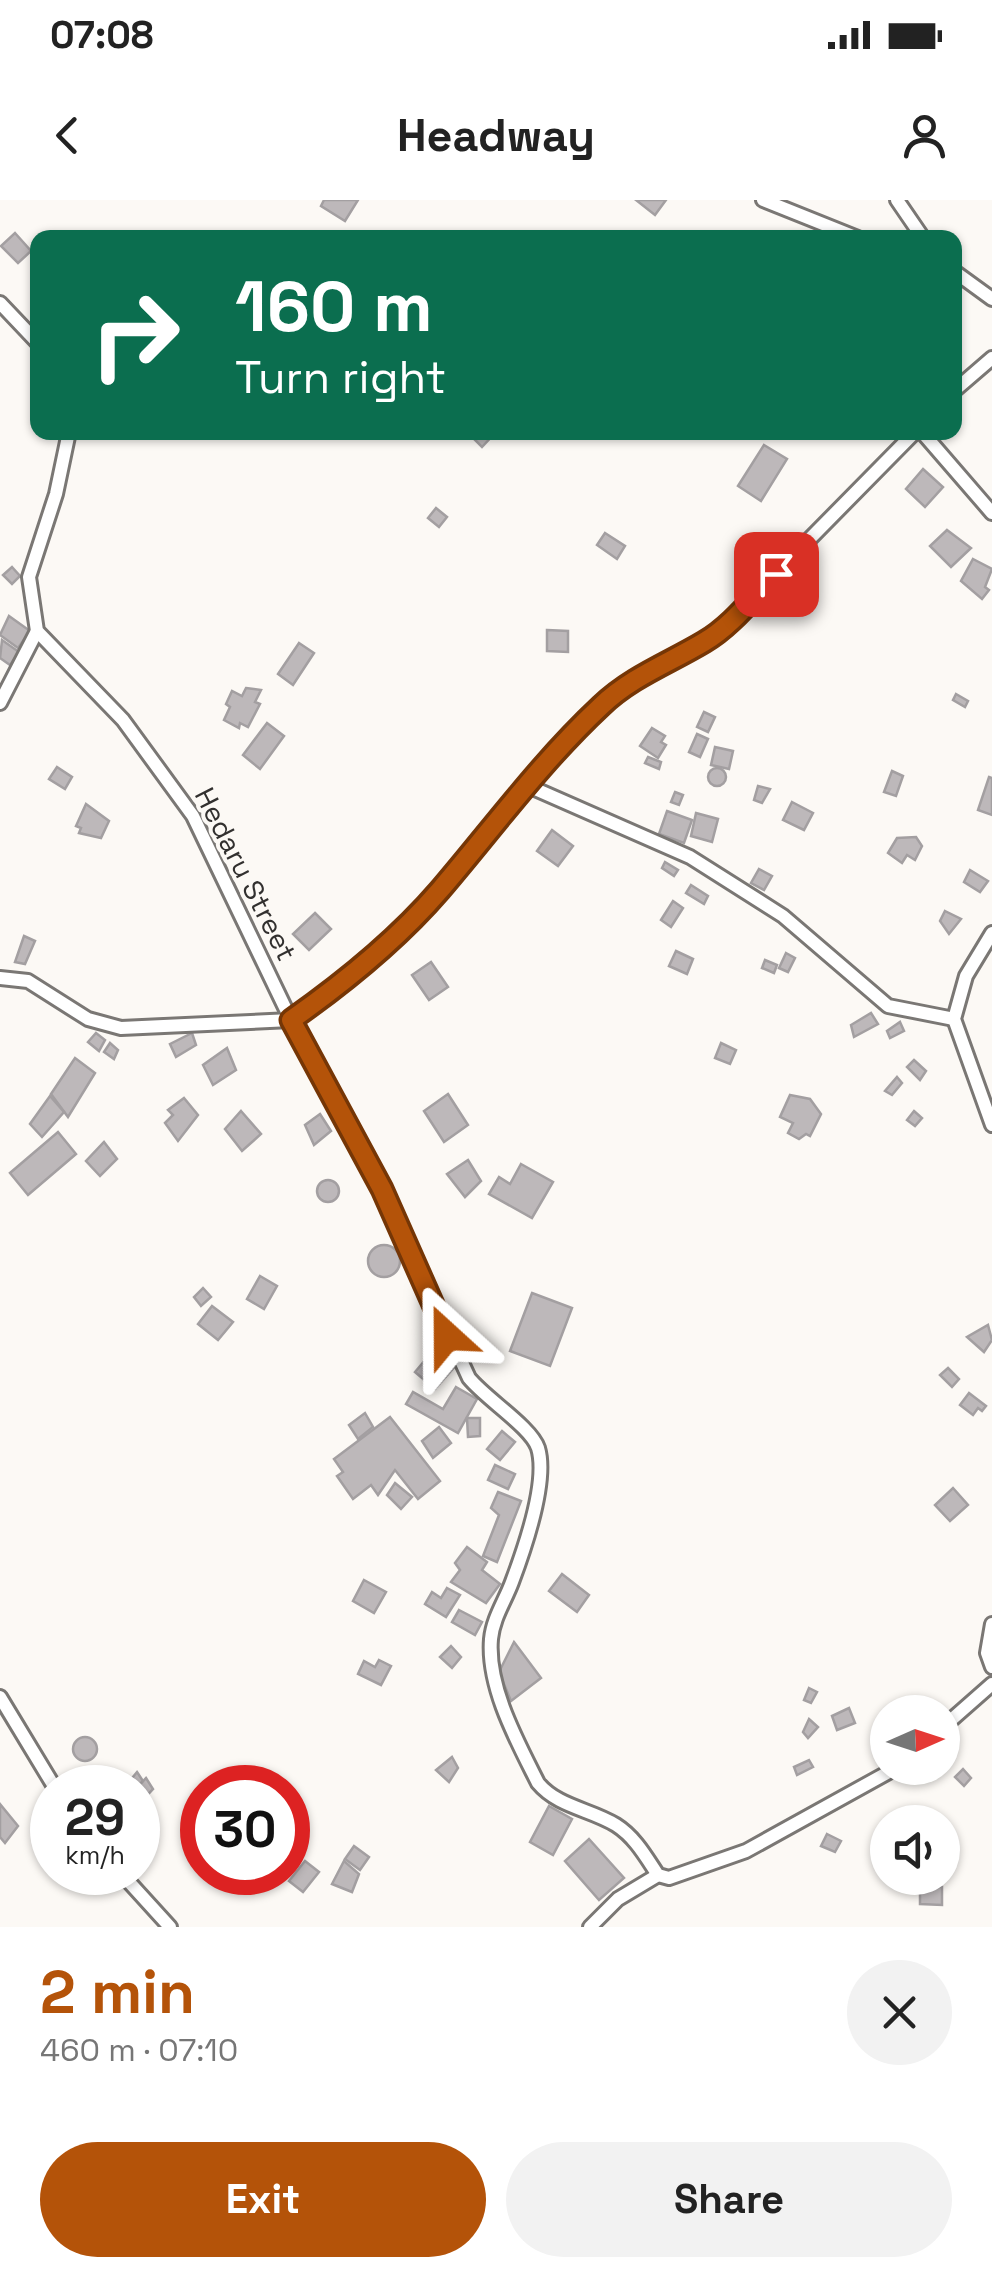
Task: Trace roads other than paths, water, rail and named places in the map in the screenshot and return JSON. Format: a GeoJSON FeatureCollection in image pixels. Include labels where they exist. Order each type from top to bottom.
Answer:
{"type":"FeatureCollection","features":[{"type":"Feature","properties":{"kind":"street"},"geometry":{"type":"LineString","coordinates":[[762,200],[838,230]]}},
{"type":"Feature","properties":{"kind":"street"},"geometry":{"type":"LineString","coordinates":[[897,200],[918,230]]}},
{"type":"Feature","properties":{"kind":"street"},"geometry":{"type":"LineString","coordinates":[[962,277],[992,299]]}},
{"type":"Feature","properties":{"kind":"street"},"geometry":{"type":"LineString","coordinates":[[0,303],[30,335]]}},
{"type":"Feature","properties":{"kind":"street"},"geometry":{"type":"LineString","coordinates":[[962,384],[992,358]]}},
{"type":"Feature","properties":{"kind":"street"},"geometry":{"type":"LineString","coordinates":[[0,703],[37,631],[29,576],[56,494],[68,440]]}},
{"type":"Feature","properties":{"kind":"street"},"geometry":{"type":"LineString","coordinates":[[0,978],[28,981],[88,1019],[121,1028],[291,1020],[342,984],[396,935],[440,890],[526,785],[603,704],[648,670],[720,630],[911,440]]}},
{"type":"Feature","properties":{"kind":"street"},"geometry":{"type":"LineString","coordinates":[[926,440],[992,513]]}},
{"type":"Feature","properties":{"kind":"street","name":"Hedaru Street"},"geometry":{"type":"LineString","coordinates":[[37,631],[123,720],[193,816],[291,1020],[382,1189],[469,1378],[486,1399],[526,1430],[538,1447],[539,1472],[526,1536],[491,1636],[494,1680],[526,1760],[548,1796],[616,1825],[634,1839],[658,1876]]}},
{"type":"Feature","properties":{"kind":"street"},"geometry":{"type":"LineString","coordinates":[[526,785],[690,856],[783,916],[888,1006],[954,1018]]}},
{"type":"Feature","properties":{"kind":"street"},"geometry":{"type":"LineString","coordinates":[[992,933],[988,951],[961,989],[954,1018],[992,1124]]}},
{"type":"Feature","properties":{"kind":"street"},"geometry":{"type":"LineString","coordinates":[[992,1624],[986,1654],[992,1667]]}},
{"type":"Feature","properties":{"kind":"street"},"geometry":{"type":"LineString","coordinates":[[960,1712],[992,1684]]}},
{"type":"Feature","properties":{"kind":"street"},"geometry":{"type":"LineString","coordinates":[[0,1697],[41,1765]]}},
{"type":"Feature","properties":{"kind":"street"},"geometry":{"type":"LineString","coordinates":[[590,1927],[618,1899],[658,1876],[688,1875],[746,1851],[870,1782]]}},
{"type":"Feature","properties":{"kind":"street"},"geometry":{"type":"LineString","coordinates":[[141,1895],[170,1927]]}}]}
